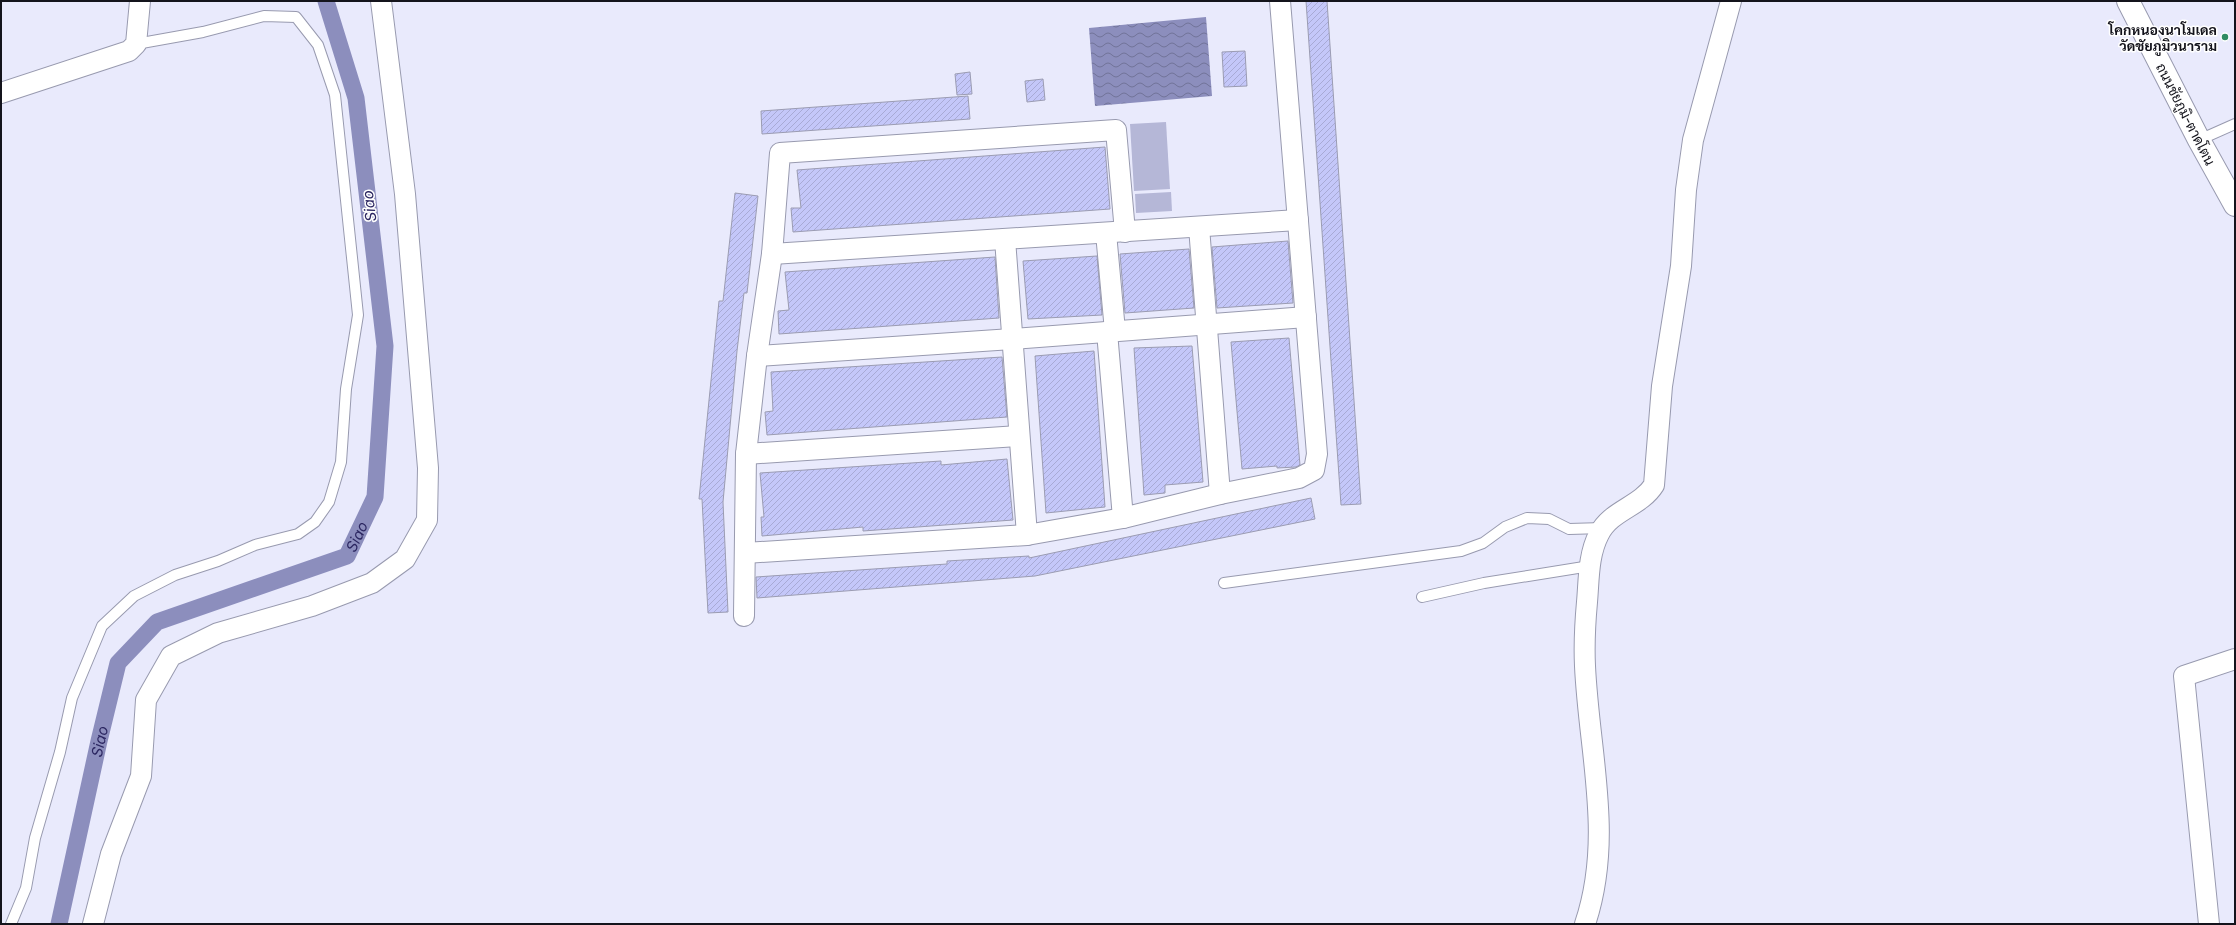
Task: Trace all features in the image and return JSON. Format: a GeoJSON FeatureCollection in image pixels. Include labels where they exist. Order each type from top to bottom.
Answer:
{"type":"FeatureCollection","features":[{"type":"Feature","properties":{"kind":"main road","name":"ถนนชัยภูมิ-ตาดโตน"},"geometry":{"type":"LineString","coordinates":[[2128,1],[2199,140],[2235,206]]}},
{"type":"Feature","properties":{"kind":"street"},"geometry":{"type":"LineString","coordinates":[[1,93],[129,51],[136,44],[140,1]]}},
{"type":"Feature","properties":{"kind":"street"},"geometry":{"type":"LineString","coordinates":[[93,924],[111,854],[140,776],[146,700],[171,656],[218,633],[312,606],[372,583],[405,559],[427,520],[428,468],[405,194],[381,1]]}},
{"type":"Feature","properties":{"kind":"street"},"geometry":{"type":"LineString","coordinates":[[745,554],[1026,535],[1123,518],[1220,494],[1299,478],[1314,470],[1317,454],[1280,1]]}},
{"type":"Feature","properties":{"kind":"street"},"geometry":{"type":"LineString","coordinates":[[1585,924],[1593,900],[1598,867],[1599,820],[1584,640],[1590,566],[1599,534],[1603,528],[1623,510],[1637,504],[1649,494],[1654,485],[1662,386],[1681,266],[1686,190],[1693,140],[1731,1]]}},
{"type":"Feature","properties":{"kind":"street"},"geometry":{"type":"LineString","coordinates":[[744,616],[746,454],[757,356],[772,254],[780,153],[1116,130],[1116,232],[1111,332],[1123,518]]}},
{"type":"Feature","properties":{"kind":"street"},"geometry":{"type":"LineString","coordinates":[[772,254],[1298,220]]}},
{"type":"Feature","properties":{"kind":"street"},"geometry":{"type":"LineString","coordinates":[[1199,227],[1220,494]]}},
{"type":"Feature","properties":{"kind":"street"},"geometry":{"type":"LineString","coordinates":[[1005,239],[1026,535]]}},
{"type":"Feature","properties":{"kind":"street"},"geometry":{"type":"LineString","coordinates":[[757,356],[1111,332],[1306,316]]}},
{"type":"Feature","properties":{"kind":"street"},"geometry":{"type":"LineString","coordinates":[[746,454],[1019,436]]}},
{"type":"Feature","properties":{"kind":"street"},"geometry":{"type":"LineString","coordinates":[[2209,924],[2184,676],[2235,659]]}},
{"type":"Feature","properties":{"kind":"lane"},"geometry":{"type":"LineString","coordinates":[[11,924],[26,888],[35,838],[60,752],[72,698],[102,626],[134,596],[175,574],[218,562],[256,545],[298,534],[314,522],[330,502],[341,462],[346,389],[358,315],[335,94],[318,45],[296,17],[264,16],[203,32],[136,44]]}},
{"type":"Feature","properties":{"kind":"lane"},"geometry":{"type":"LineString","coordinates":[[2199,140],[2235,124]]}},
{"type":"Feature","properties":{"kind":"lane"},"geometry":{"type":"LineString","coordinates":[[1224,583],[1461,551],[1483,543],[1505,527],[1527,518],[1549,519],[1569,529],[1603,528]]}},
{"type":"Feature","properties":{"kind":"lane"},"geometry":{"type":"LineString","coordinates":[[1422,597],[1484,583],[1590,566]]}},
{"type":"Feature","properties":{"kind":"shaded area"},"geometry":{"type":"Polygon","coordinates":[[[1166,122],[1170,189],[1134,191],[1130,124],[1166,122]]]}},
{"type":"Feature","properties":{"kind":"shaded area"},"geometry":{"type":"Polygon","coordinates":[[[1171,192],[1172,211],[1136,213],[1135,194],[1171,192]]]}},
{"type":"Feature","properties":{"kind":"water"},"geometry":{"type":"Polygon","coordinates":[[[1206,17],[1212,96],[1095,106],[1089,28],[1206,17]]]}},
{"type":"Feature","properties":{"kind":"building"},"geometry":{"type":"Polygon","coordinates":[[[1306,1],[1327,1],[1361,504],[1341,505],[1306,1]]]}},
{"type":"Feature","properties":{"kind":"building"},"geometry":{"type":"Polygon","coordinates":[[[1245,51],[1247,86],[1224,87],[1222,52],[1245,51]]]}},
{"type":"Feature","properties":{"kind":"building"},"geometry":{"type":"Polygon","coordinates":[[[970,72],[972,94],[957,95],[955,74],[970,72]]]}},
{"type":"Feature","properties":{"kind":"building"},"geometry":{"type":"Polygon","coordinates":[[[1043,79],[1045,100],[1027,102],[1025,81],[1043,79]]]}},
{"type":"Feature","properties":{"kind":"building"},"geometry":{"type":"Polygon","coordinates":[[[968,96],[970,119],[762,134],[761,111],[968,96]]]}},
{"type":"Feature","properties":{"kind":"building"},"geometry":{"type":"Polygon","coordinates":[[[1105,147],[1110,209],[793,232],[791,208],[801,208],[797,170],[1105,147]]]}},
{"type":"Feature","properties":{"kind":"building"},"geometry":{"type":"Polygon","coordinates":[[[735,193],[758,196],[747,293],[744,293],[737,351],[723,502],[728,612],[708,613],[702,499],[699,499],[719,301],[723,301],[735,193]]]}},
{"type":"Feature","properties":{"kind":"building"},"geometry":{"type":"Polygon","coordinates":[[[1288,241],[1293,303],[1217,308],[1212,247],[1288,241]]]}},
{"type":"Feature","properties":{"kind":"building"},"geometry":{"type":"Polygon","coordinates":[[[1189,249],[1194,308],[1125,313],[1120,254],[1189,249]]]}},
{"type":"Feature","properties":{"kind":"building"},"geometry":{"type":"Polygon","coordinates":[[[1097,256],[1102,315],[1028,319],[1023,261],[1097,256]]]}},
{"type":"Feature","properties":{"kind":"building"},"geometry":{"type":"Polygon","coordinates":[[[995,257],[999,318],[779,334],[778,311],[789,310],[785,272],[995,257]]]}},
{"type":"Feature","properties":{"kind":"building"},"geometry":{"type":"Polygon","coordinates":[[[1289,338],[1300,465],[1296,467],[1277,468],[1277,466],[1242,469],[1231,342],[1289,338]]]}},
{"type":"Feature","properties":{"kind":"building"},"geometry":{"type":"Polygon","coordinates":[[[1192,346],[1203,482],[1165,485],[1165,493],[1144,495],[1134,348],[1192,346]]]}},
{"type":"Feature","properties":{"kind":"building"},"geometry":{"type":"Polygon","coordinates":[[[1094,351],[1105,507],[1046,513],[1035,356],[1094,351]]]}},
{"type":"Feature","properties":{"kind":"building"},"geometry":{"type":"Polygon","coordinates":[[[1002,357],[1007,417],[767,435],[765,412],[773,411],[771,372],[1002,357]]]}},
{"type":"Feature","properties":{"kind":"building"},"geometry":{"type":"Polygon","coordinates":[[[1007,459],[1013,520],[863,531],[863,527],[762,536],[761,517],[764,517],[760,473],[941,461],[941,465],[1007,459]]]}},
{"type":"Feature","properties":{"kind":"building"},"geometry":{"type":"Polygon","coordinates":[[[1311,498],[1315,519],[1035,576],[757,598],[756,577],[947,564],[947,561],[1029,556],[1029,558],[1311,498]]]}},
{"type":"Feature","properties":{"kind":"waterway","name":"Siao"},"geometry":{"type":"LineString","coordinates":[[59,924],[99,741],[118,663],[157,622],[347,556],[375,497],[385,346],[356,98],[326,1]]}},
{"type":"Feature","properties":{"kind":"place","name":"โคกหนองนาโมเดล วัดชัยภูมิวนาราม"},"geometry":{"type":"Point","coordinates":[2225,37]}}]}
